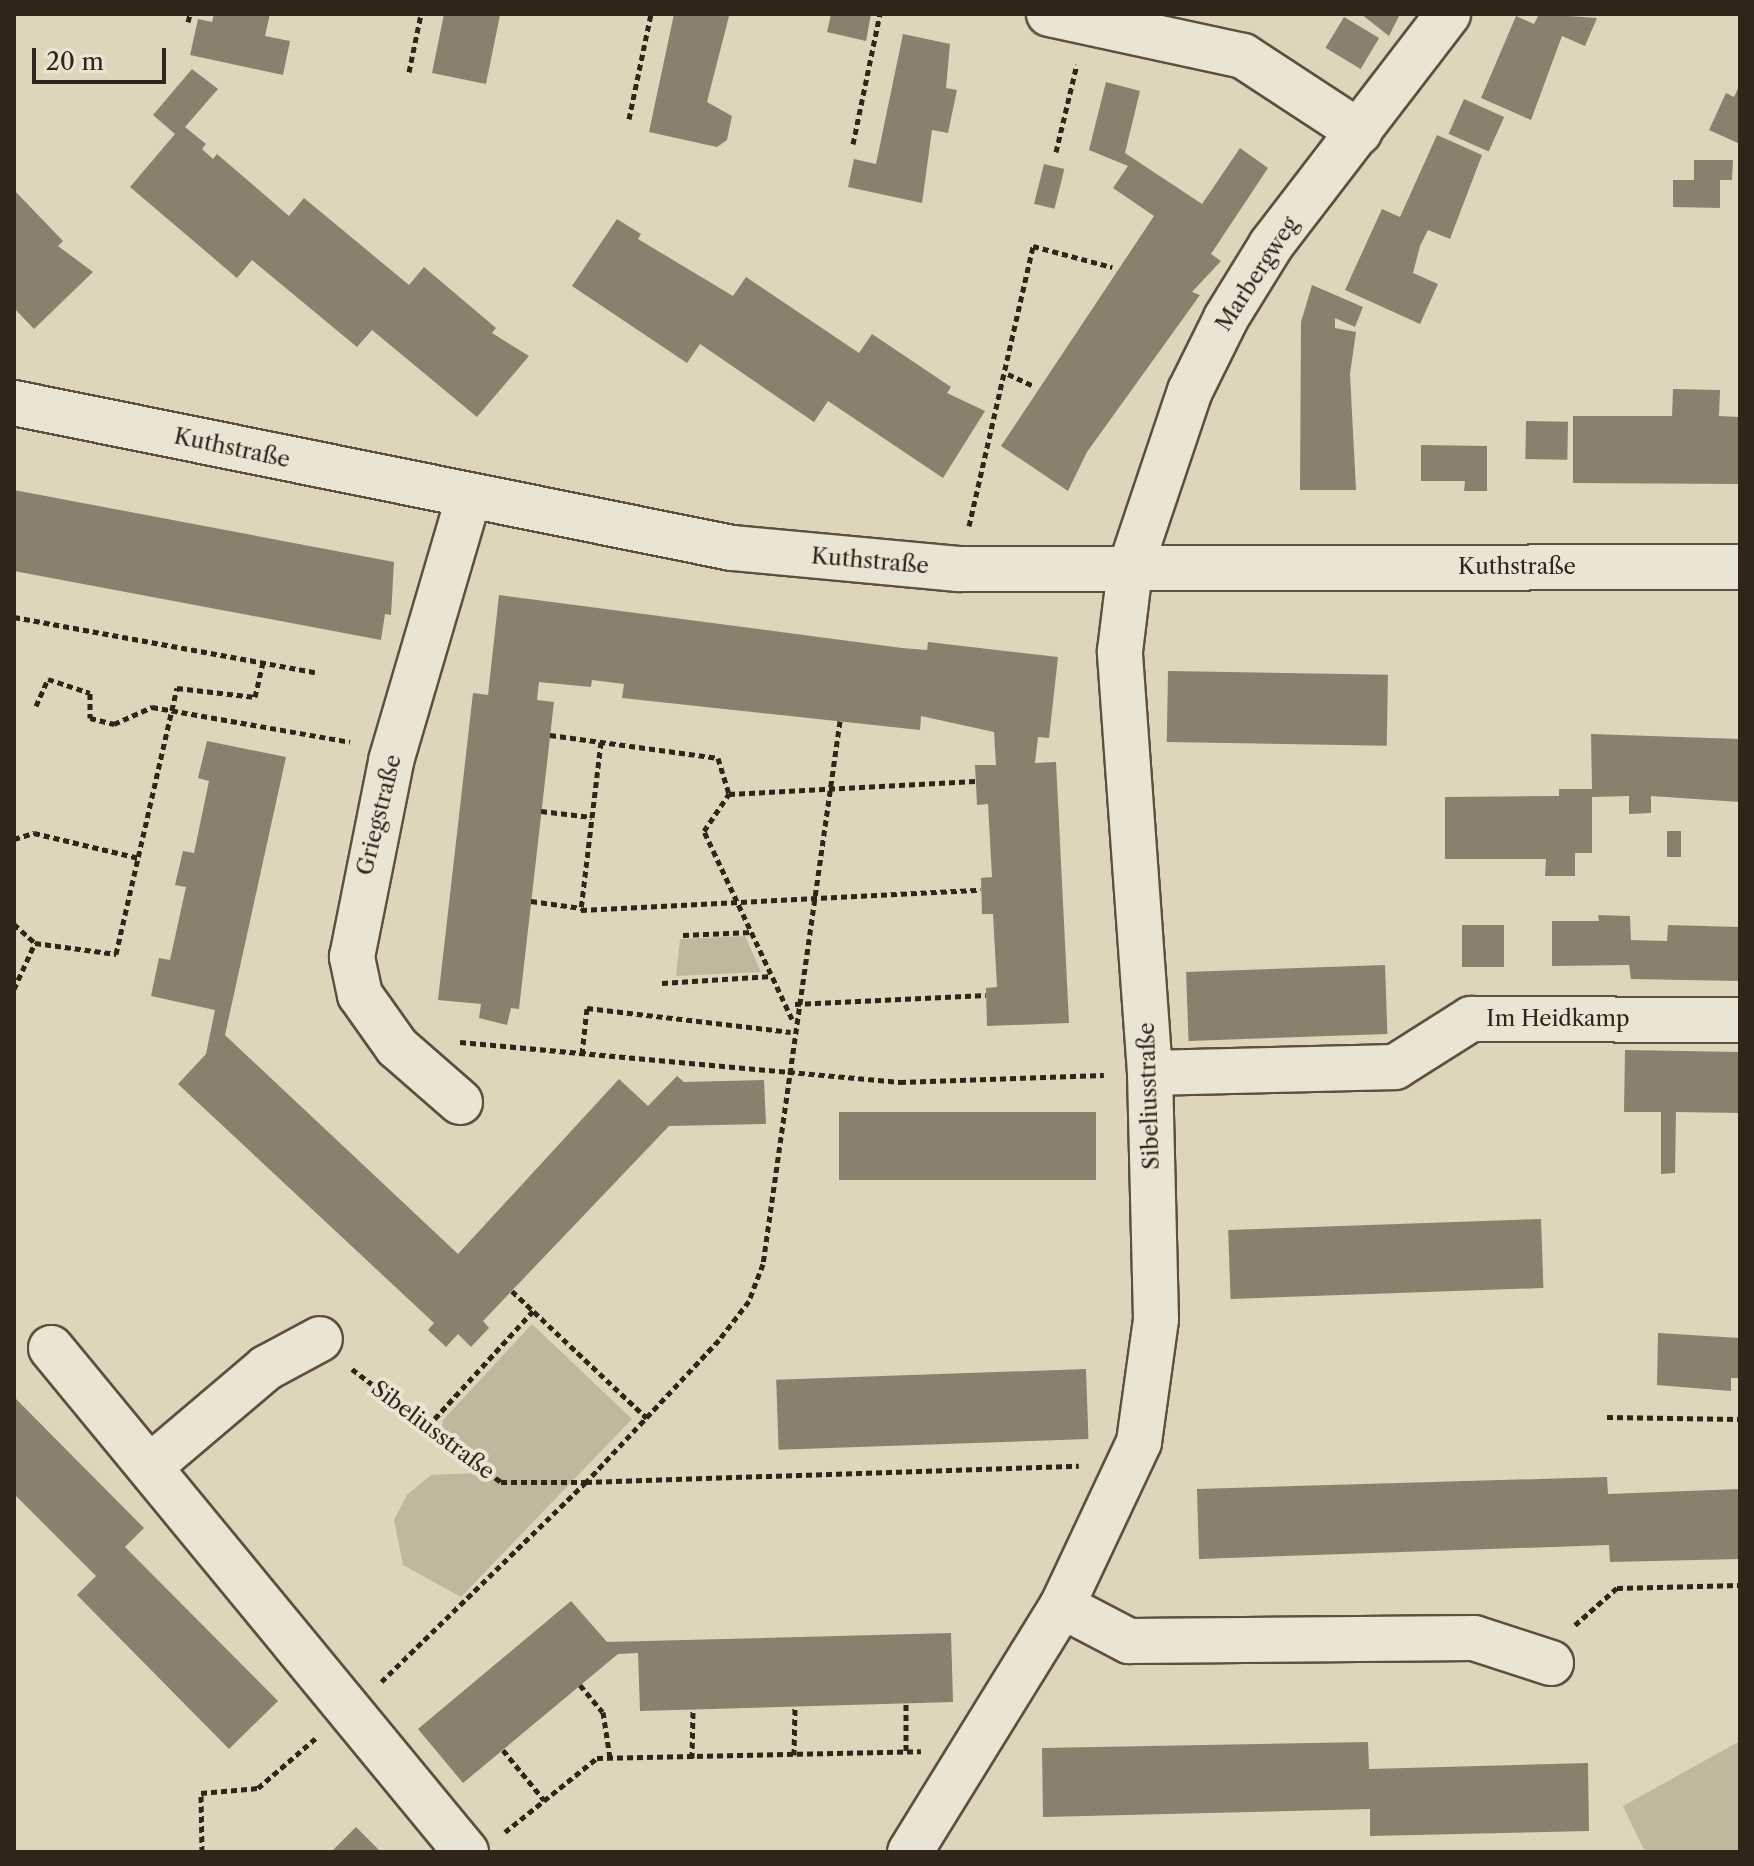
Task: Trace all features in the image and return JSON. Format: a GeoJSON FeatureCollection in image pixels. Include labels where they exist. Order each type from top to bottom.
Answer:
{"type":"FeatureCollection","features":[{"type":"Feature","properties":{"kind":"street","name":"Marbergweg"},"geometry":{"type":"LineString","coordinates":[[1130,569],[1190,391],[1226,318],[1448,14]]}},
{"type":"Feature","properties":{"kind":"street"},"geometry":{"type":"LineString","coordinates":[[1068,18],[1243,56],[1359,132]]}},
{"type":"Feature","properties":{"kind":"street","name":"Kuthstraße"},"geometry":{"type":"LineString","coordinates":[[14,403],[732,548],[958,569],[1740,567]]}},
{"type":"Feature","properties":{"kind":"street","name":"Griegstraße"},"geometry":{"type":"LineString","coordinates":[[460,1102],[397,1047],[360,995],[352,957],[357,907],[395,750],[469,496]]}},
{"type":"Feature","properties":{"kind":"street","name":"Sibeliusstraße"},"geometry":{"type":"LineString","coordinates":[[910,1852],[1062,1606],[1139,1442],[1156,1319],[1150,1073],[1120,651],[1130,569]]}},
{"type":"Feature","properties":{"kind":"street","name":"Im Heidkamp"},"geometry":{"type":"LineString","coordinates":[[1150,1073],[1395,1067],[1471,1019],[1740,1020]]}},
{"type":"Feature","properties":{"kind":"street"},"geometry":{"type":"LineString","coordinates":[[153,1464],[266,1368],[320,1339]]}},
{"type":"Feature","properties":{"kind":"street"},"geometry":{"type":"LineString","coordinates":[[51,1348],[153,1464],[351,1712],[478,1848]]}},
{"type":"Feature","properties":{"kind":"street"},"geometry":{"type":"LineString","coordinates":[[1062,1606],[1129,1641],[1474,1638],[1551,1663]]}},
{"type":"Feature","properties":{"kind":"path"},"geometry":{"type":"LineString","coordinates":[[188,22],[190,14]]}},
{"type":"Feature","properties":{"kind":"path"},"geometry":{"type":"LineString","coordinates":[[409,72],[421,14]]}},
{"type":"Feature","properties":{"kind":"path"},"geometry":{"type":"LineString","coordinates":[[629,119],[651,14]]}},
{"type":"Feature","properties":{"kind":"path"},"geometry":{"type":"LineString","coordinates":[[853,144],[880,14]]}},
{"type":"Feature","properties":{"kind":"path"},"geometry":{"type":"LineString","coordinates":[[1056,152],[1068,18]]}},
{"type":"Feature","properties":{"kind":"path"},"geometry":{"type":"LineString","coordinates":[[958,569],[1008,374],[1033,246],[1112,267]]}},
{"type":"Feature","properties":{"kind":"path"},"geometry":{"type":"LineString","coordinates":[[1008,374],[1034,386]]}},
{"type":"Feature","properties":{"kind":"path"},"geometry":{"type":"LineString","coordinates":[[14,617],[315,672]]}},
{"type":"Feature","properties":{"kind":"path"},"geometry":{"type":"LineString","coordinates":[[14,924],[35,943],[116,954],[177,688],[255,697],[263,663]]}},
{"type":"Feature","properties":{"kind":"path"},"geometry":{"type":"LineString","coordinates":[[36,706],[48,679],[90,693],[90,718],[114,724],[152,707],[395,750]]}},
{"type":"Feature","properties":{"kind":"path"},"geometry":{"type":"LineString","coordinates":[[202,1852],[201,1793],[258,1788],[351,1712],[586,1482],[647,1418],[749,1301],[772,1220],[791,1032],[806,923],[818,899],[840,721]]}},
{"type":"Feature","properties":{"kind":"path"},"geometry":{"type":"LineString","coordinates":[[550,735],[718,758],[729,794]]}},
{"type":"Feature","properties":{"kind":"path"},"geometry":{"type":"LineString","coordinates":[[582,908],[601,742]]}},
{"type":"Feature","properties":{"kind":"path"},"geometry":{"type":"LineString","coordinates":[[729,794],[976,781]]}},
{"type":"Feature","properties":{"kind":"path"},"geometry":{"type":"LineString","coordinates":[[729,794],[704,831],[793,1020]]}},
{"type":"Feature","properties":{"kind":"path"},"geometry":{"type":"LineString","coordinates":[[541,811],[592,817]]}},
{"type":"Feature","properties":{"kind":"path"},"geometry":{"type":"LineString","coordinates":[[14,839],[34,833],[139,858]]}},
{"type":"Feature","properties":{"kind":"path"},"geometry":{"type":"LineString","coordinates":[[531,901],[582,908],[981,890]]}},
{"type":"Feature","properties":{"kind":"path"},"geometry":{"type":"LineString","coordinates":[[683,935],[752,932]]}},
{"type":"Feature","properties":{"kind":"path"},"geometry":{"type":"LineString","coordinates":[[14,989],[35,943]]}},
{"type":"Feature","properties":{"kind":"path"},"geometry":{"type":"LineString","coordinates":[[662,983],[772,976]]}},
{"type":"Feature","properties":{"kind":"path"},"geometry":{"type":"LineString","coordinates":[[795,1004],[986,995]]}},
{"type":"Feature","properties":{"kind":"path"},"geometry":{"type":"LineString","coordinates":[[582,1054],[587,1008],[791,1032]]}},
{"type":"Feature","properties":{"kind":"path"},"geometry":{"type":"LineString","coordinates":[[454,1041],[900,1082],[1150,1073]]}},
{"type":"Feature","properties":{"kind":"path"},"geometry":{"type":"LineString","coordinates":[[512,1291],[647,1418]]}},
{"type":"Feature","properties":{"kind":"path"},"geometry":{"type":"LineString","coordinates":[[428,1426],[533,1311]]}},
{"type":"Feature","properties":{"kind":"path","name":"Sibeliusstraße"},"geometry":{"type":"LineString","coordinates":[[320,1339],[501,1482],[1128,1465]]}},
{"type":"Feature","properties":{"kind":"path"},"geometry":{"type":"LineString","coordinates":[[1607,1417],[1740,1419]]}},
{"type":"Feature","properties":{"kind":"path"},"geometry":{"type":"LineString","coordinates":[[1551,1663],[1578,1620],[1617,1588],[1740,1585]]}},
{"type":"Feature","properties":{"kind":"path"},"geometry":{"type":"LineString","coordinates":[[580,1685],[603,1712],[610,1758]]}},
{"type":"Feature","properties":{"kind":"path"},"geometry":{"type":"LineString","coordinates":[[906,1703],[906,1751]]}},
{"type":"Feature","properties":{"kind":"path"},"geometry":{"type":"LineString","coordinates":[[794,1755],[795,1707]]}},
{"type":"Feature","properties":{"kind":"path"},"geometry":{"type":"LineString","coordinates":[[692,1758],[693,1710]]}},
{"type":"Feature","properties":{"kind":"path"},"geometry":{"type":"LineString","coordinates":[[478,1848],[597,1758],[974,1749]]}},
{"type":"Feature","properties":{"kind":"path"},"geometry":{"type":"LineString","coordinates":[[503,1750],[544,1800]]}},
{"type":"Feature","properties":{"kind":"shaded area"},"geometry":{"type":"Polygon","coordinates":[[[745,936],[761,972],[676,976],[680,939],[745,936]]]}},
{"type":"Feature","properties":{"kind":"shaded area"},"geometry":{"type":"Polygon","coordinates":[[[532,1324],[632,1419],[461,1597],[403,1565],[394,1520],[407,1495],[431,1475],[477,1473],[485,1458],[442,1428],[443,1420],[532,1324]]]}},
{"type":"Feature","properties":{"kind":"shaded area"},"geometry":{"type":"Polygon","coordinates":[[[1740,1741],[1740,1852],[1645,1852],[1623,1806],[1740,1741]]]}},
{"type":"Feature","properties":{"kind":"building"},"geometry":{"type":"Polygon","coordinates":[[[214,14],[270,14],[265,36],[290,41],[283,75],[190,55],[198,19],[212,22],[214,14]]]}},
{"type":"Feature","properties":{"kind":"building"},"geometry":{"type":"Polygon","coordinates":[[[444,14],[500,15],[486,84],[432,73],[444,14]]]}},
{"type":"Feature","properties":{"kind":"building"},"geometry":{"type":"Polygon","coordinates":[[[674,14],[729,16],[707,102],[732,116],[727,140],[717,147],[649,132],[674,14]]]}},
{"type":"Feature","properties":{"kind":"building"},"geometry":{"type":"Polygon","coordinates":[[[831,14],[871,14],[866,41],[827,32],[831,14]]]}},
{"type":"Feature","properties":{"kind":"building"},"geometry":{"type":"Polygon","coordinates":[[[1361,14],[1400,14],[1389,36],[1361,14]]]}},
{"type":"Feature","properties":{"kind":"building"},"geometry":{"type":"Polygon","coordinates":[[[1539,14],[1597,18],[1585,46],[1562,36],[1531,120],[1481,98],[1516,16],[1534,24],[1539,14]]]}},
{"type":"Feature","properties":{"kind":"building"},"geometry":{"type":"Polygon","coordinates":[[[1344,17],[1379,38],[1361,69],[1325,48],[1344,17]]]}},
{"type":"Feature","properties":{"kind":"building"},"geometry":{"type":"Polygon","coordinates":[[[903,34],[950,44],[946,88],[957,90],[948,133],[932,130],[922,203],[848,187],[854,159],[876,164],[903,34]]]}},
{"type":"Feature","properties":{"kind":"building"},"geometry":{"type":"Polygon","coordinates":[[[192,69],[218,89],[185,127],[206,144],[202,149],[213,159],[217,154],[289,216],[304,198],[409,285],[424,267],[496,328],[492,333],[529,356],[477,417],[372,330],[357,347],[252,260],[237,278],[130,187],[175,134],[153,115],[192,69]]]}},
{"type":"Feature","properties":{"kind":"building"},"geometry":{"type":"Polygon","coordinates":[[[1106,82],[1140,91],[1125,153],[1202,204],[1240,148],[1268,168],[1211,254],[1221,261],[1192,292],[1200,295],[1087,452],[1068,491],[1001,446],[1154,216],[1113,188],[1128,166],[1089,150],[1106,82]]]}},
{"type":"Feature","properties":{"kind":"building"},"geometry":{"type":"Polygon","coordinates":[[[1740,84],[1740,144],[1709,130],[1726,93],[1734,97],[1740,84]]]}},
{"type":"Feature","properties":{"kind":"building"},"geometry":{"type":"Polygon","coordinates":[[[1464,99],[1504,117],[1489,152],[1449,134],[1464,99]]]}},
{"type":"Feature","properties":{"kind":"building"},"geometry":{"type":"Polygon","coordinates":[[[1437,135],[1482,155],[1450,239],[1428,230],[1420,246],[1413,273],[1438,284],[1420,324],[1345,290],[1382,209],[1400,217],[1437,135]]]}},
{"type":"Feature","properties":{"kind":"building"},"geometry":{"type":"Polygon","coordinates":[[[1694,160],[1733,160],[1732,180],[1720,180],[1720,208],[1673,207],[1673,180],[1694,180],[1694,160]]]}},
{"type":"Feature","properties":{"kind":"building"},"geometry":{"type":"Polygon","coordinates":[[[1044,164],[1064,169],[1054,209],[1034,204],[1044,164]]]}},
{"type":"Feature","properties":{"kind":"building"},"geometry":{"type":"Polygon","coordinates":[[[14,190],[63,241],[58,246],[93,272],[34,329],[14,308],[14,190]]]}},
{"type":"Feature","properties":{"kind":"building"},"geometry":{"type":"Polygon","coordinates":[[[617,219],[641,234],[638,239],[733,296],[746,277],[859,353],[872,334],[951,387],[947,393],[985,411],[943,478],[828,401],[814,422],[700,344],[687,363],[572,286],[617,219]]]}},
{"type":"Feature","properties":{"kind":"building"},"geometry":{"type":"Polygon","coordinates":[[[1312,285],[1363,307],[1355,327],[1335,318],[1335,328],[1356,332],[1350,374],[1356,490],[1300,490],[1301,322],[1312,285]]]}},
{"type":"Feature","properties":{"kind":"building"},"geometry":{"type":"Polygon","coordinates":[[[1673,389],[1720,390],[1719,416],[1740,417],[1740,484],[1573,483],[1573,416],[1672,416],[1673,389]]]}},
{"type":"Feature","properties":{"kind":"building"},"geometry":{"type":"Polygon","coordinates":[[[1526,421],[1568,422],[1567,460],[1525,459],[1526,421]]]}},
{"type":"Feature","properties":{"kind":"building"},"geometry":{"type":"Polygon","coordinates":[[[1421,445],[1487,446],[1487,491],[1464,491],[1465,481],[1421,481],[1421,445]]]}},
{"type":"Feature","properties":{"kind":"building"},"geometry":{"type":"Polygon","coordinates":[[[14,490],[394,562],[391,615],[385,614],[381,640],[14,571],[14,490]]]}},
{"type":"Feature","properties":{"kind":"building"},"geometry":{"type":"Polygon","coordinates":[[[499,595],[902,648],[927,650],[928,642],[1058,657],[1049,738],[1038,737],[1035,763],[1056,762],[1069,1023],[987,1026],[986,988],[997,987],[993,914],[982,914],[981,878],[992,877],[988,804],[977,805],[975,765],[996,765],[994,732],[921,716],[920,730],[622,698],[624,684],[592,680],[591,687],[539,682],[537,700],[554,702],[519,1009],[511,1008],[507,1025],[479,1018],[481,1004],[438,1000],[473,693],[488,695],[499,595]]]}},
{"type":"Feature","properties":{"kind":"building"},"geometry":{"type":"Polygon","coordinates":[[[1168,671],[1388,675],[1387,746],[1167,742],[1168,671]]]}},
{"type":"Feature","properties":{"kind":"building"},"geometry":{"type":"Polygon","coordinates":[[[1591,734],[1740,739],[1740,802],[1651,796],[1651,813],[1629,814],[1629,796],[1592,797],[1592,853],[1575,853],[1575,876],[1545,876],[1546,859],[1445,859],[1445,797],[1559,796],[1559,789],[1592,789],[1591,734]]]}},
{"type":"Feature","properties":{"kind":"building"},"geometry":{"type":"Polygon","coordinates":[[[207,741],[286,757],[225,1035],[458,1254],[619,1079],[648,1106],[677,1076],[684,1082],[764,1080],[766,1124],[669,1126],[483,1321],[489,1328],[471,1347],[458,1334],[446,1347],[428,1330],[434,1323],[178,1084],[206,1054],[215,1010],[151,996],[159,958],[170,960],[186,887],[175,885],[183,851],[194,853],[209,781],[198,778],[207,741]]]}},
{"type":"Feature","properties":{"kind":"building"},"geometry":{"type":"Polygon","coordinates":[[[1667,831],[1681,831],[1681,857],[1667,857],[1667,831]]]}},
{"type":"Feature","properties":{"kind":"building"},"geometry":{"type":"Polygon","coordinates":[[[1598,915],[1630,916],[1631,940],[1667,941],[1668,925],[1740,927],[1740,981],[1631,979],[1629,965],[1552,966],[1552,921],[1599,921],[1598,915]]]}},
{"type":"Feature","properties":{"kind":"building"},"geometry":{"type":"Polygon","coordinates":[[[1462,925],[1504,925],[1504,967],[1462,967],[1462,925]]]}},
{"type":"Feature","properties":{"kind":"building"},"geometry":{"type":"Polygon","coordinates":[[[1385,965],[1387,1034],[1189,1041],[1186,972],[1385,965]]]}},
{"type":"Feature","properties":{"kind":"building"},"geometry":{"type":"Polygon","coordinates":[[[1625,1050],[1740,1052],[1740,1113],[1676,1112],[1675,1173],[1661,1174],[1661,1112],[1624,1112],[1625,1050]]]}},
{"type":"Feature","properties":{"kind":"building"},"geometry":{"type":"Polygon","coordinates":[[[839,1112],[1096,1112],[1096,1180],[839,1180],[839,1112]]]}},
{"type":"Feature","properties":{"kind":"building"},"geometry":{"type":"Polygon","coordinates":[[[1541,1219],[1543,1288],[1231,1299],[1228,1230],[1541,1219]]]}},
{"type":"Feature","properties":{"kind":"building"},"geometry":{"type":"Polygon","coordinates":[[[1658,1333],[1740,1338],[1740,1378],[1731,1378],[1731,1391],[1657,1385],[1658,1333]]]}},
{"type":"Feature","properties":{"kind":"building"},"geometry":{"type":"Polygon","coordinates":[[[1086,1369],[1088,1439],[779,1450],[776,1380],[1086,1369]]]}},
{"type":"Feature","properties":{"kind":"building"},"geometry":{"type":"Polygon","coordinates":[[[14,1397],[144,1528],[125,1547],[278,1701],[229,1749],[77,1595],[96,1576],[14,1494],[14,1397]]]}},
{"type":"Feature","properties":{"kind":"building"},"geometry":{"type":"Polygon","coordinates":[[[1607,1477],[1608,1494],[1740,1489],[1740,1559],[1610,1562],[1609,1545],[1199,1559],[1197,1489],[1607,1477]]]}},
{"type":"Feature","properties":{"kind":"building"},"geometry":{"type":"Polygon","coordinates":[[[571,1601],[607,1642],[951,1633],[953,1702],[640,1711],[638,1653],[618,1654],[463,1783],[418,1729],[571,1601]]]}},
{"type":"Feature","properties":{"kind":"building"},"geometry":{"type":"Polygon","coordinates":[[[1368,1742],[1369,1769],[1588,1763],[1589,1831],[1370,1836],[1370,1809],[1043,1817],[1042,1748],[1368,1742]]]}},
{"type":"Feature","properties":{"kind":"building"},"geometry":{"type":"Polygon","coordinates":[[[356,1827],[381,1852],[331,1852],[356,1827]]]}}]}
